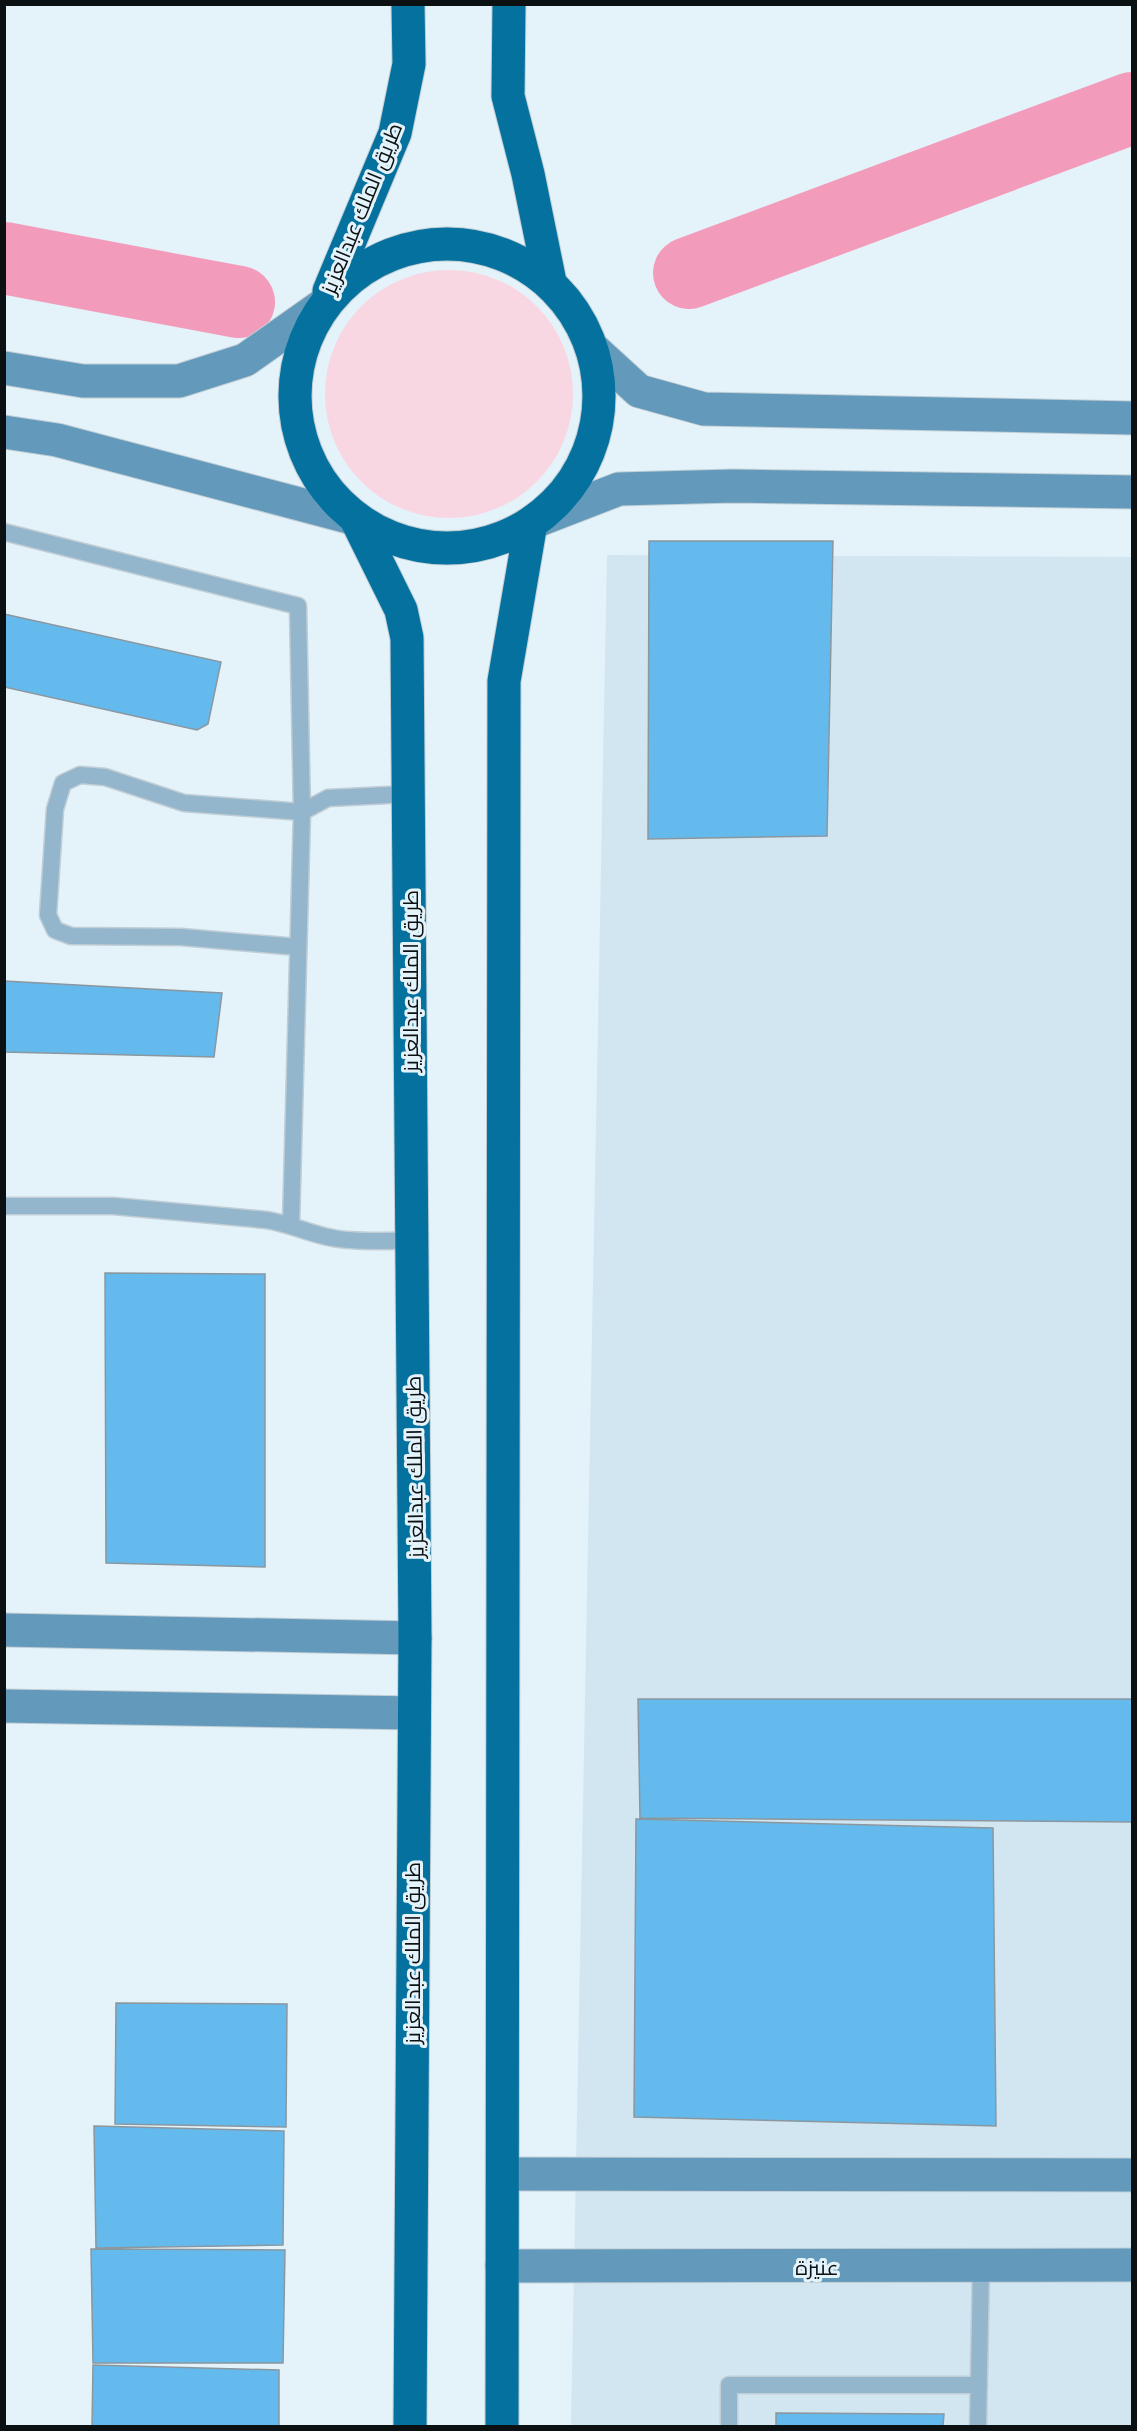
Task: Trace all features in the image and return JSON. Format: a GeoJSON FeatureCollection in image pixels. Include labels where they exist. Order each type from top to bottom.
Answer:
{"type":"FeatureCollection","features":[{"type":"Feature","properties":{"kind":"highway","name":"طريق الملك عبدالعزيز"},"geometry":{"type":"LineString","coordinates":[[408,4],[409,64],[395,133],[323,305],[302,348],[294,395],[301,443],[323,486],[356,519],[401,610],[407,638],[415,1638],[410,2427]]}},
{"type":"Feature","properties":{"kind":"highway"},"geometry":{"type":"LineString","coordinates":[[509,4],[508,96],[528,174],[550,282]]}},
{"type":"Feature","properties":{"kind":"highway"},"geometry":{"type":"LineString","coordinates":[[323,305],[360,269],[407,248],[458,243],[507,254],[550,282],[575,312],[592,348],[600,397],[590,446],[567,489],[531,523],[489,542],[443,549],[397,541],[356,519]]}},
{"type":"Feature","properties":{"kind":"highway"},"geometry":{"type":"LineString","coordinates":[[502,2427],[504,681],[531,523]]}},
{"type":"Feature","properties":{"kind":"street"},"geometry":{"type":"LineString","coordinates":[[4,368],[83,381],[179,381],[245,360],[323,305]]}},
{"type":"Feature","properties":{"kind":"street"},"geometry":{"type":"LineString","coordinates":[[592,348],[639,391],[704,409],[1132,418]]}},
{"type":"Feature","properties":{"kind":"street"},"geometry":{"type":"LineString","coordinates":[[4,432],[57,440],[356,519]]}},
{"type":"Feature","properties":{"kind":"street"},"geometry":{"type":"LineString","coordinates":[[531,523],[619,489],[733,486],[1132,492]]}},
{"type":"Feature","properties":{"kind":"street"},"geometry":{"type":"LineString","coordinates":[[4,1630],[415,1638]]}},
{"type":"Feature","properties":{"kind":"street"},"geometry":{"type":"LineString","coordinates":[[4,1706],[414,1713]]}},
{"type":"Feature","properties":{"kind":"street"},"geometry":{"type":"LineString","coordinates":[[503,2174],[1132,2175]]}},
{"type":"Feature","properties":{"kind":"street","name":"عنيزة"},"geometry":{"type":"LineString","coordinates":[[502,2266],[1132,2265]]}},
{"type":"Feature","properties":{"kind":"lane"},"geometry":{"type":"LineString","coordinates":[[4,532],[298,606],[302,812],[291,1224]]}},
{"type":"Feature","properties":{"kind":"lane"},"geometry":{"type":"LineString","coordinates":[[298,947],[181,937],[71,936],[55,930],[48,915],[55,809],[63,783],[80,775],[105,777],[184,802],[302,812],[328,798],[408,794]]}},
{"type":"Feature","properties":{"kind":"lane"},"geometry":{"type":"LineString","coordinates":[[4,1206],[113,1206],[291,1224],[308,1232],[336,1239],[412,1241]]}},
{"type":"Feature","properties":{"kind":"lane"},"geometry":{"type":"LineString","coordinates":[[978,2427],[981,2267]]}},
{"type":"Feature","properties":{"kind":"lane"},"geometry":{"type":"LineString","coordinates":[[729,2427],[729,2385],[979,2385]]}},
{"type":"Feature","properties":{"kind":"shaded area"},"geometry":{"type":"Polygon","coordinates":[[[449,270],[485,275],[518,291],[537,306],[552,325],[568,358],[573,394],[568,430],[552,463],[537,482],[518,497],[485,513],[449,518],[413,513],[380,497],[361,482],[346,463],[330,430],[325,394],[330,358],[346,325],[361,306],[380,291],[413,275],[449,270]]]}},
{"type":"Feature","properties":{"kind":"shaded area"},"geometry":{"type":"Polygon","coordinates":[[[607,555],[1132,557],[1132,2426],[571,2426],[607,555]]]}},
{"type":"Feature","properties":{"kind":"building"},"geometry":{"type":"Polygon","coordinates":[[[649,541],[833,541],[827,836],[648,839],[649,541]]]}},
{"type":"Feature","properties":{"kind":"building"},"geometry":{"type":"Polygon","coordinates":[[[4,614],[221,662],[208,724],[197,730],[4,687],[4,614]]]}},
{"type":"Feature","properties":{"kind":"building"},"geometry":{"type":"Polygon","coordinates":[[[4,981],[222,993],[214,1057],[4,1052],[4,981]]]}},
{"type":"Feature","properties":{"kind":"building"},"geometry":{"type":"Polygon","coordinates":[[[105,1273],[265,1274],[265,1567],[106,1563],[105,1273]]]}},
{"type":"Feature","properties":{"kind":"building"},"geometry":{"type":"Polygon","coordinates":[[[638,1699],[1132,1699],[1132,1822],[640,1818],[638,1699]]]}},
{"type":"Feature","properties":{"kind":"building"},"geometry":{"type":"Polygon","coordinates":[[[636,1819],[993,1828],[996,2126],[634,2117],[636,1819]]]}},
{"type":"Feature","properties":{"kind":"building"},"geometry":{"type":"Polygon","coordinates":[[[116,2003],[287,2004],[286,2127],[115,2124],[116,2003]]]}},
{"type":"Feature","properties":{"kind":"building"},"geometry":{"type":"Polygon","coordinates":[[[94,2126],[284,2131],[283,2245],[96,2248],[94,2126]]]}},
{"type":"Feature","properties":{"kind":"building"},"geometry":{"type":"Polygon","coordinates":[[[91,2249],[285,2250],[283,2363],[93,2363],[91,2249]]]}},
{"type":"Feature","properties":{"kind":"building"},"geometry":{"type":"Polygon","coordinates":[[[93,2365],[279,2370],[279,2426],[92,2426],[93,2365]]]}},
{"type":"Feature","properties":{"kind":"building"},"geometry":{"type":"Polygon","coordinates":[[[776,2413],[944,2414],[943,2426],[776,2426],[776,2413]]]}},
{"type":"Feature","properties":{"kind":"waterway"},"geometry":{"type":"LineString","coordinates":[[689,273],[1132,108]]}},
{"type":"Feature","properties":{"kind":"waterway"},"geometry":{"type":"LineString","coordinates":[[4,258],[239,302]]}}]}
